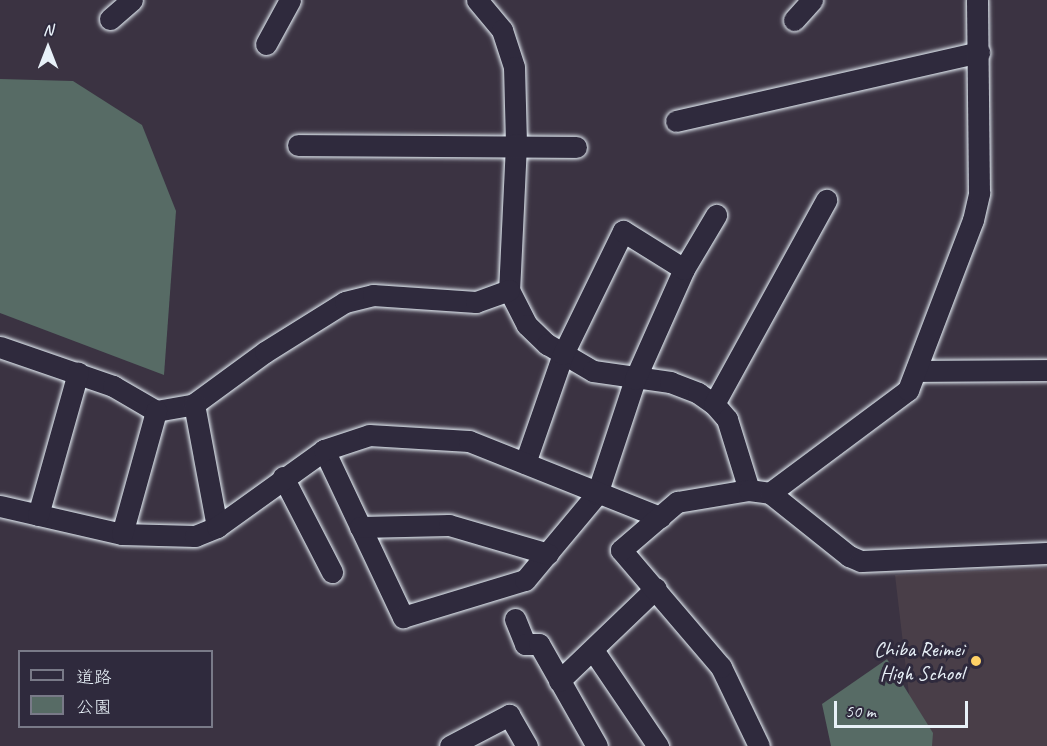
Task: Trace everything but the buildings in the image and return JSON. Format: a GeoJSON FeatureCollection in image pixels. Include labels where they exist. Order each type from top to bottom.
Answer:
{"type":"FeatureCollection","features":[{"type":"Feature","properties":{"kind":"street"},"geometry":{"type":"LineString","coordinates":[[110,19],[132,0]]}},
{"type":"Feature","properties":{"kind":"street"},"geometry":{"type":"LineString","coordinates":[[266,44],[290,0]]}},
{"type":"Feature","properties":{"kind":"street"},"geometry":{"type":"LineString","coordinates":[[477,0],[510,46],[516,144],[509,290],[527,325],[563,354],[593,371],[635,379],[670,382],[698,393],[714,404],[727,419],[760,492],[849,556],[861,561],[1047,553]]}},
{"type":"Feature","properties":{"kind":"street"},"geometry":{"type":"LineString","coordinates":[[794,20],[812,0]]}},
{"type":"Feature","properties":{"kind":"street"},"geometry":{"type":"LineString","coordinates":[[759,746],[721,667],[656,588],[621,550],[678,502],[760,492],[908,390],[918,371],[974,220],[979,193],[977,0]]}},
{"type":"Feature","properties":{"kind":"street"},"geometry":{"type":"LineString","coordinates":[[676,121],[979,52]]}},
{"type":"Feature","properties":{"kind":"street"},"geometry":{"type":"LineString","coordinates":[[298,145],[516,144],[576,147]]}},
{"type":"Feature","properties":{"kind":"street"},"geometry":{"type":"LineString","coordinates":[[714,404],[826,200]]}},
{"type":"Feature","properties":{"kind":"street"},"geometry":{"type":"LineString","coordinates":[[324,450],[403,617],[525,580],[597,494],[635,379],[684,269],[716,215]]}},
{"type":"Feature","properties":{"kind":"street"},"geometry":{"type":"LineString","coordinates":[[525,464],[563,354],[623,231],[684,269]]}},
{"type":"Feature","properties":{"kind":"street"},"geometry":{"type":"LineString","coordinates":[[0,347],[113,386],[156,411],[194,404],[265,352],[345,302],[373,295],[476,302],[509,290]]}},
{"type":"Feature","properties":{"kind":"street"},"geometry":{"type":"LineString","coordinates":[[918,371],[1047,370]]}},
{"type":"Feature","properties":{"kind":"street"},"geometry":{"type":"LineString","coordinates":[[38,515],[78,373]]}},
{"type":"Feature","properties":{"kind":"street"},"geometry":{"type":"LineString","coordinates":[[194,404],[217,527]]}},
{"type":"Feature","properties":{"kind":"street"},"geometry":{"type":"LineString","coordinates":[[122,534],[156,411]]}},
{"type":"Feature","properties":{"kind":"street"},"geometry":{"type":"LineString","coordinates":[[0,506],[122,534],[177,538],[195,536],[217,527],[283,477],[324,450],[369,435],[469,441],[597,494],[660,517]]}},
{"type":"Feature","properties":{"kind":"street"},"geometry":{"type":"LineString","coordinates":[[283,477],[332,572]]}},
{"type":"Feature","properties":{"kind":"street"},"geometry":{"type":"LineString","coordinates":[[360,527],[449,525],[548,554]]}},
{"type":"Feature","properties":{"kind":"street"},"geometry":{"type":"LineString","coordinates":[[559,681],[656,588]]}},
{"type":"Feature","properties":{"kind":"street"},"geometry":{"type":"LineString","coordinates":[[515,619],[525,644],[538,644],[597,746]]}},
{"type":"Feature","properties":{"kind":"street"},"geometry":{"type":"LineString","coordinates":[[593,650],[658,746]]}},
{"type":"Feature","properties":{"kind":"street"},"geometry":{"type":"LineString","coordinates":[[450,746],[509,716],[527,746]]}},
{"type":"Feature","properties":{"kind":"shaded area","name":"Chiba Reimei High School"},"geometry":{"type":"Polygon","coordinates":[[[1047,568],[1047,746],[915,746],[895,575],[1047,568]]]}},
{"type":"Feature","properties":{"kind":"green space"},"geometry":{"type":"Polygon","coordinates":[[[0,79],[73,81],[142,125],[176,211],[164,375],[0,313],[0,79]]]}},
{"type":"Feature","properties":{"kind":"green space"},"geometry":{"type":"Polygon","coordinates":[[[887,659],[933,733],[932,746],[831,746],[822,704],[887,659]]]}},
{"type":"Feature","properties":{"kind":"place","name":"Chiba Reimei High School"},"geometry":{"type":"Point","coordinates":[976,661]}}]}
